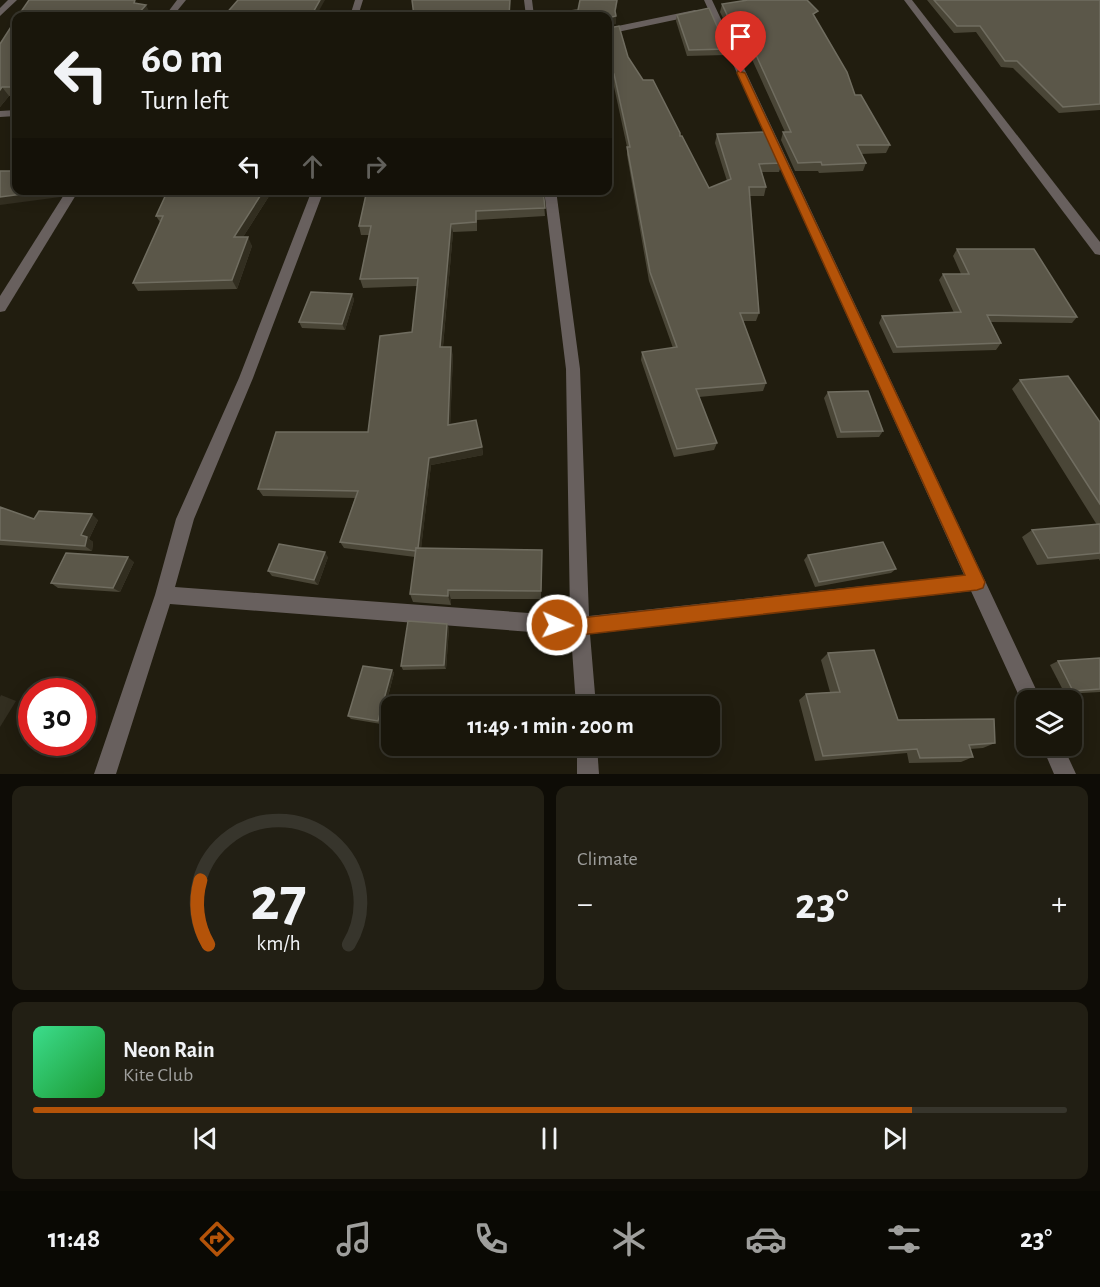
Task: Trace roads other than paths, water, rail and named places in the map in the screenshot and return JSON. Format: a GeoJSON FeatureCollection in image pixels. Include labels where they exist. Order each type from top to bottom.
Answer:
{"type":"FeatureCollection","features":[{"type":"Feature","properties":{"kind":"street"},"geometry":{"type":"LineString","coordinates":[[0,13],[13,0]]}},
{"type":"Feature","properties":{"kind":"street"},"geometry":{"type":"LineString","coordinates":[[172,12],[182,0]]}},
{"type":"Feature","properties":{"kind":"street"},"geometry":{"type":"LineString","coordinates":[[908,0],[1100,251]]}},
{"type":"Feature","properties":{"kind":"street"},"geometry":{"type":"LineString","coordinates":[[612,30],[714,6],[1026,690]]}},
{"type":"Feature","properties":{"kind":"street"},"geometry":{"type":"LineString","coordinates":[[0,307],[70,195]]}},
{"type":"Feature","properties":{"kind":"street"},"geometry":{"type":"LineString","coordinates":[[105,774],[164,595],[185,519],[246,378],[316,195]]}},
{"type":"Feature","properties":{"kind":"street"},"geometry":{"type":"LineString","coordinates":[[551,195],[573,369],[580,626],[585,696]]}},
{"type":"Feature","properties":{"kind":"street"},"geometry":{"type":"LineString","coordinates":[[164,595],[580,626],[977,582]]}},
{"type":"Feature","properties":{"kind":"street"},"geometry":{"type":"LineString","coordinates":[[587,756],[588,774]]}},
{"type":"Feature","properties":{"kind":"street"},"geometry":{"type":"LineString","coordinates":[[1057,756],[1065,774]]}}]}
